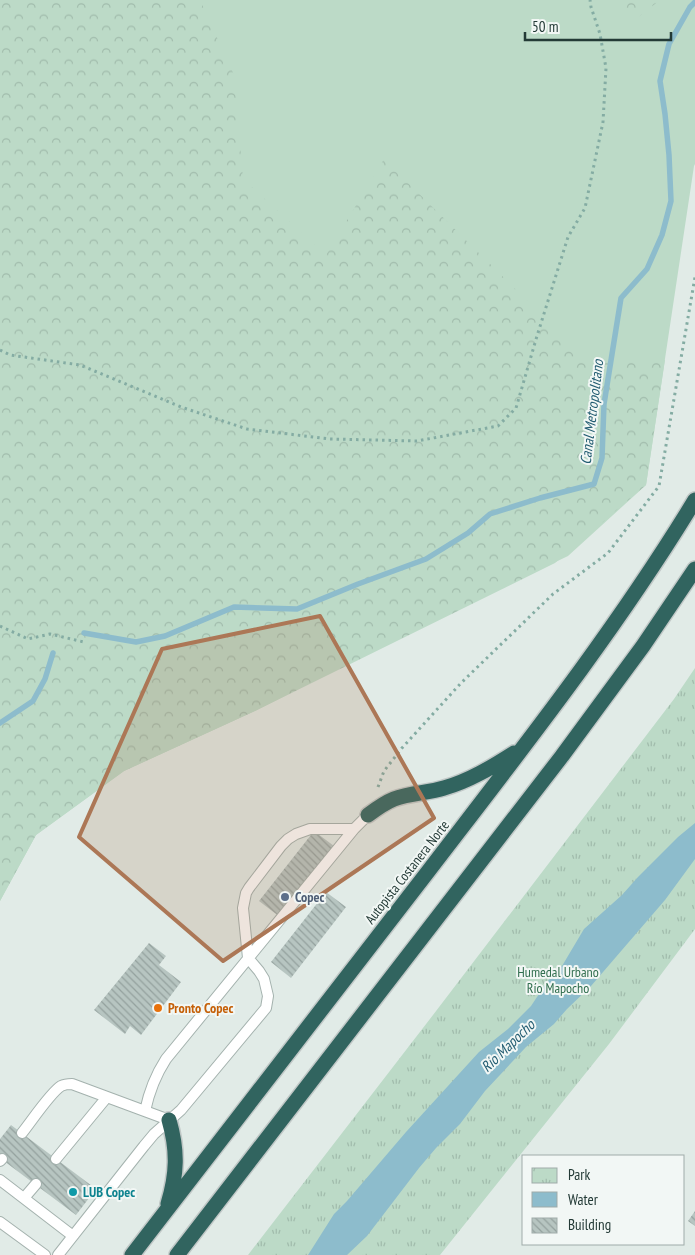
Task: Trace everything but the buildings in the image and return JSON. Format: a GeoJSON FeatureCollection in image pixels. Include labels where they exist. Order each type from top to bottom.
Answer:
{"type":"FeatureCollection","features":[{"type":"Feature","properties":{"kind":"highway","name":"Autopista Costanera Norte"},"geometry":{"type":"LineString","coordinates":[[132,1255],[522,749],[634,595],[695,500]]}},
{"type":"Feature","properties":{"kind":"highway"},"geometry":{"type":"LineString","coordinates":[[177,1255],[562,756],[643,646],[695,569]]}},
{"type":"Feature","properties":{"kind":"highway"},"geometry":{"type":"LineString","coordinates":[[368,815],[379,806],[392,800],[458,783],[522,749]]}},
{"type":"Feature","properties":{"kind":"highway"},"geometry":{"type":"LineString","coordinates":[[165,1213],[172,1187],[176,1152],[169,1120]]}},
{"type":"Feature","properties":{"kind":"lane"},"geometry":{"type":"LineString","coordinates":[[145,1111],[152,1082],[166,1059],[354,829],[368,815]]}},
{"type":"Feature","properties":{"kind":"lane"},"geometry":{"type":"LineString","coordinates":[[58,1255],[154,1134],[181,1110],[266,1008],[268,996],[264,979],[248,958],[243,908],[249,888],[288,839],[310,829],[354,829]]}},
{"type":"Feature","properties":{"kind":"lane"},"geometry":{"type":"LineString","coordinates":[[22,1133],[55,1091],[64,1085],[72,1084],[169,1120]]}},
{"type":"Feature","properties":{"kind":"lane"},"geometry":{"type":"LineString","coordinates":[[56,1159],[107,1097]]}},
{"type":"Feature","properties":{"kind":"lane"},"geometry":{"type":"LineString","coordinates":[[0,1180],[73,1236]]}},
{"type":"Feature","properties":{"kind":"lane"},"geometry":{"type":"LineString","coordinates":[[24,1198],[36,1184]]}},
{"type":"Feature","properties":{"kind":"lane"},"geometry":{"type":"LineString","coordinates":[[0,1222],[45,1255]]}},
{"type":"Feature","properties":{"kind":"path"},"geometry":{"type":"LineString","coordinates":[[0,350],[10,355],[80,365],[180,407],[247,429],[330,439],[418,441],[498,426],[516,408],[568,238],[585,208],[603,122],[606,68],[600,34],[590,0]]}},
{"type":"Feature","properties":{"kind":"path"},"geometry":{"type":"LineString","coordinates":[[378,789],[384,771],[402,748],[461,683],[553,594],[608,553],[659,486],[695,277]]}},
{"type":"Feature","properties":{"kind":"path"},"geometry":{"type":"LineString","coordinates":[[0,626],[28,639],[50,634],[84,642]]}},
{"type":"Feature","properties":{"kind":"highlighted area"},"geometry":{"type":"Polygon","coordinates":[[[320,616],[434,818],[223,961],[79,837],[162,649],[320,616]]]}},
{"type":"Feature","properties":{"kind":"green space"},"geometry":{"type":"Polygon","coordinates":[[[0,0],[695,0],[695,164],[646,485],[568,556],[430,622],[257,710],[124,771],[36,835],[0,901],[0,0]]]}},
{"type":"Feature","properties":{"kind":"green space"},"geometry":{"type":"Polygon","coordinates":[[[0,0],[200,0],[234,75],[243,179],[326,255],[384,159],[589,362],[665,360],[646,485],[555,563],[257,710],[124,771],[36,835],[0,901],[0,615],[4,603],[0,599],[0,0]]]}},
{"type":"Feature","properties":{"kind":"green space"},"geometry":{"type":"Polygon","coordinates":[[[618,0],[660,0],[636,19],[618,0]]]}},
{"type":"Feature","properties":{"kind":"green space","name":"Humedal Urbano Río Mapocho"},"geometry":{"type":"Polygon","coordinates":[[[695,668],[695,929],[609,1044],[440,1255],[248,1255],[674,699],[695,668]]]}},
{"type":"Feature","properties":{"kind":"water","name":"Río Mapocho"},"geometry":{"type":"Polygon","coordinates":[[[695,823],[695,859],[665,900],[591,986],[554,1024],[526,1047],[485,1091],[460,1124],[419,1168],[367,1236],[347,1255],[308,1255],[334,1214],[406,1132],[479,1052],[508,1029],[531,1006],[547,982],[562,966],[584,929],[622,895],[678,837],[695,823]]]}},
{"type":"Feature","properties":{"kind":"waterway","name":"Canal Metropolitano"},"geometry":{"type":"LineString","coordinates":[[84,633],[136,642],[165,636],[234,607],[297,609],[426,559],[468,533],[490,514],[540,498],[594,484],[602,458],[604,404],[621,298],[647,269],[662,235],[671,201],[669,155],[660,81],[669,44],[690,7],[695,2]]}},
{"type":"Feature","properties":{"kind":"waterway","name":"Canal Metropolitano"},"geometry":{"type":"LineString","coordinates":[[0,723],[33,701],[45,679],[53,653]]}},
{"type":"Feature","properties":{"kind":"place","name":"Copec"},"geometry":{"type":"Point","coordinates":[285,897]}},
{"type":"Feature","properties":{"kind":"place","name":"Pronto Copec"},"geometry":{"type":"Point","coordinates":[158,1008]}},
{"type":"Feature","properties":{"kind":"place","name":"LUB Copec"},"geometry":{"type":"Point","coordinates":[73,1192]}}]}
